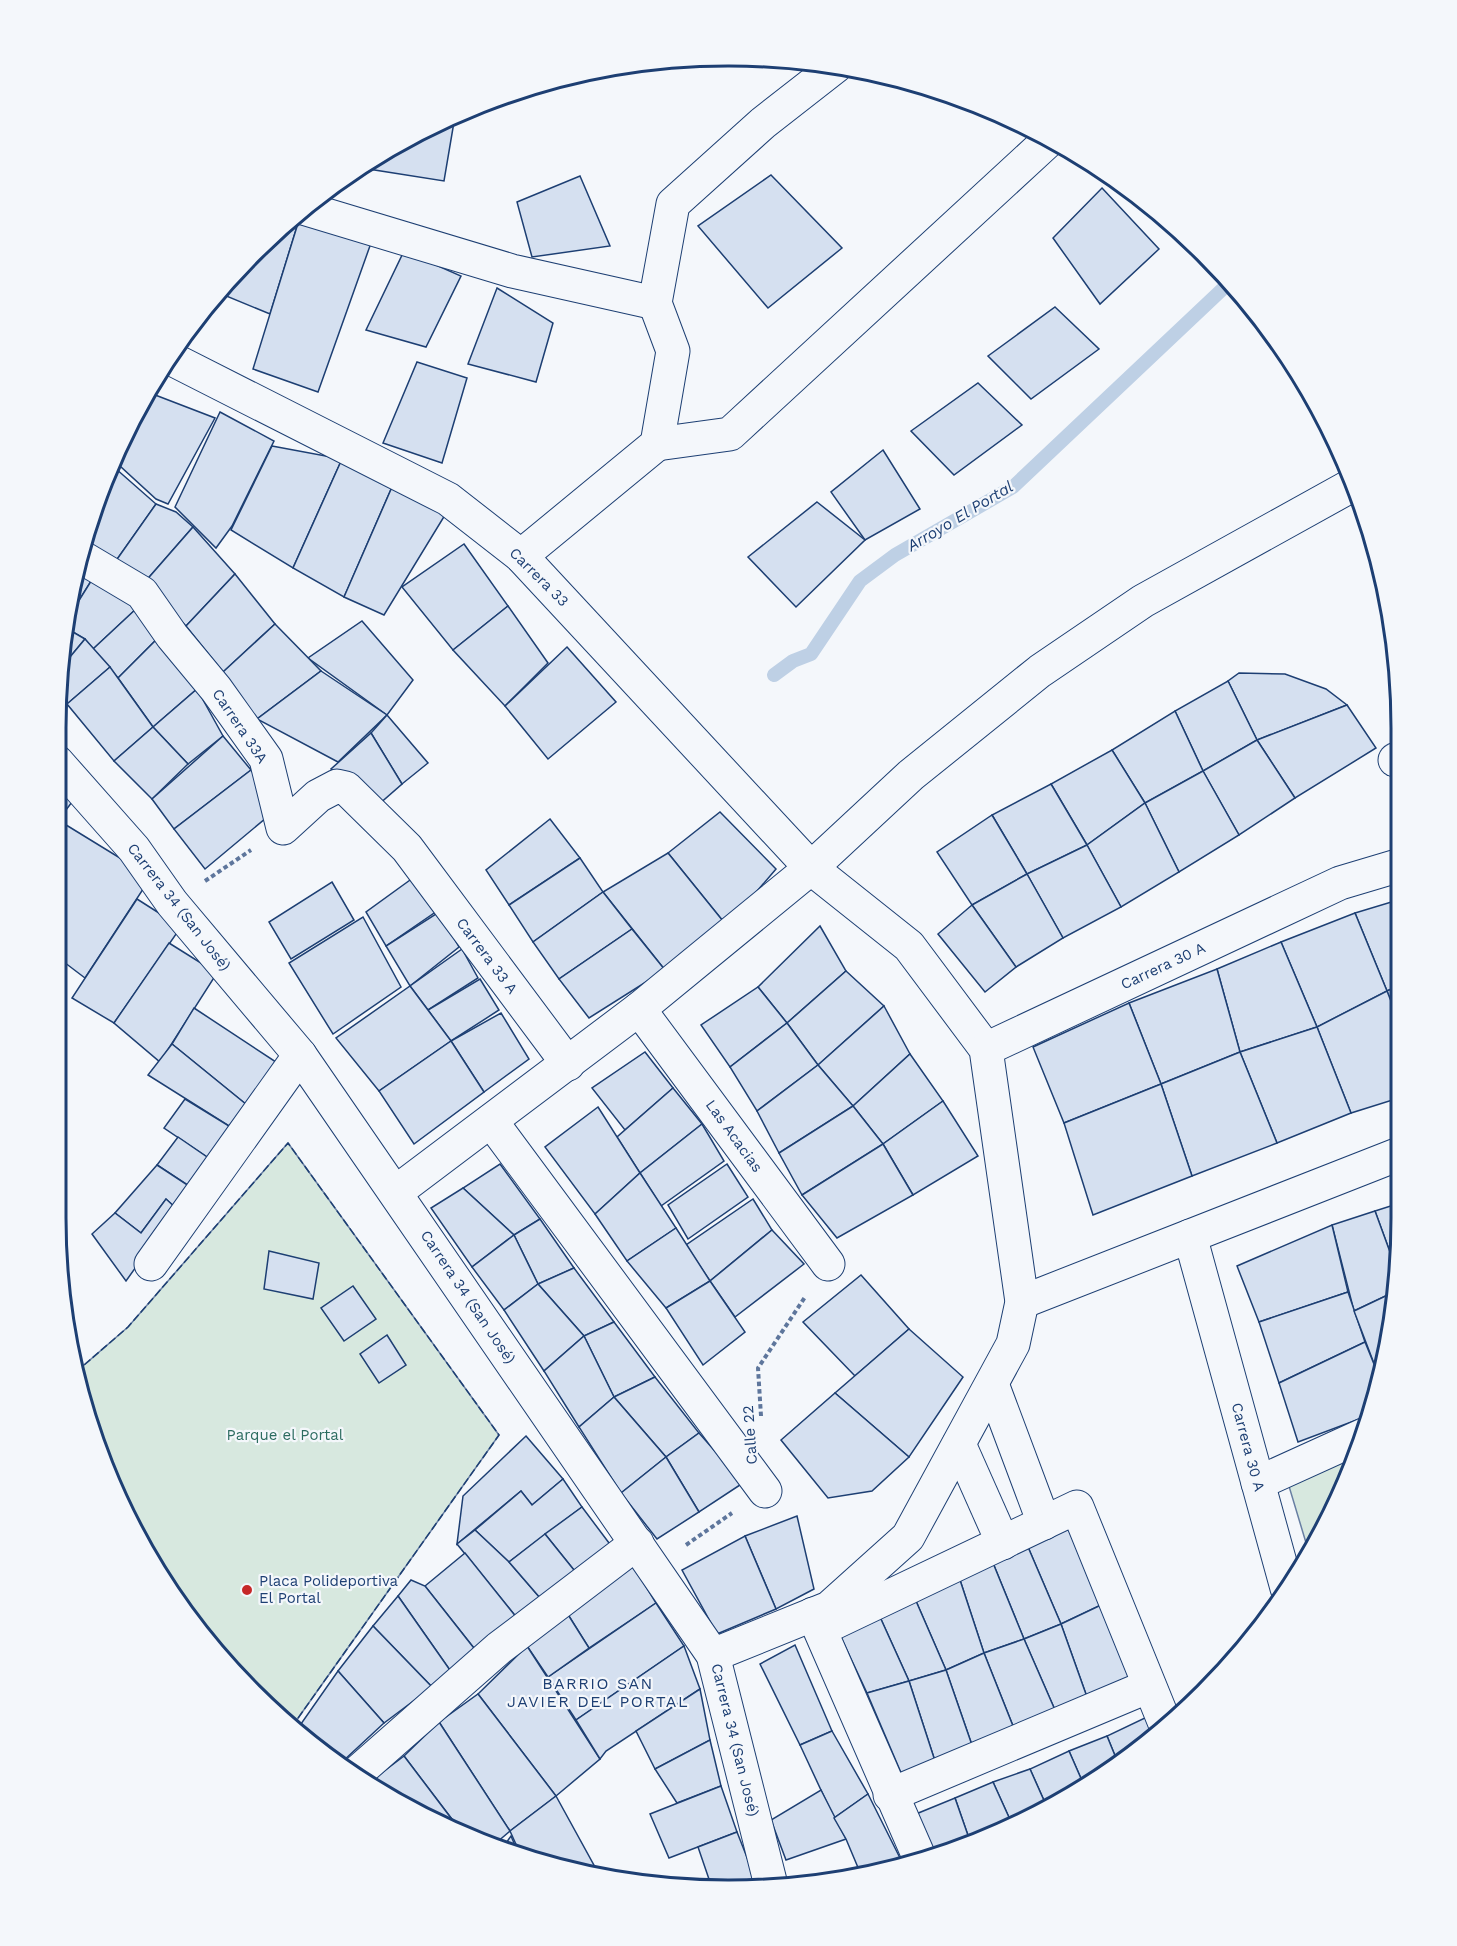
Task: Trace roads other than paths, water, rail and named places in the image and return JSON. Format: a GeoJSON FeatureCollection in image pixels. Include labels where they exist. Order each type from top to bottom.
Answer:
{"type":"FeatureCollection","features":[{"type":"Feature","properties":{"kind":"street"},"geometry":{"type":"LineString","coordinates":[[657,444],[673,351],[655,303],[673,204],[763,123],[826,74]]}},
{"type":"Feature","properties":{"kind":"street"},"geometry":{"type":"LineString","coordinates":[[521,556],[657,444],[730,434],[1043,146]]}},
{"type":"Feature","properties":{"kind":"street"},"geometry":{"type":"LineString","coordinates":[[315,212],[512,271],[655,303]]}},
{"type":"Feature","properties":{"kind":"street","name":"Carrera 33"},"geometry":{"type":"LineString","coordinates":[[177,362],[448,499],[521,556],[812,868],[909,946],[986,1049]]}},
{"type":"Feature","properties":{"kind":"street"},"geometry":{"type":"LineString","coordinates":[[396,1192],[639,1009],[812,868],[910,775],[1040,671],[1143,601],[1346,488]]}},
{"type":"Feature","properties":{"kind":"street","name":"Carrera 33A"},"geometry":{"type":"LineString","coordinates":[[88,561],[142,594],[172,636],[216,689],[266,759],[284,828],[318,796],[337,786],[346,788],[407,848]]}},
{"type":"Feature","properties":{"kind":"street","name":"Carrera 34 (San José)"},"geometry":{"type":"LineString","coordinates":[[66,772],[134,849],[172,903],[300,1054],[713,1655],[769,1879]]}},
{"type":"Feature","properties":{"kind":"street","name":"Carrera 33 A"},"geometry":{"type":"LineString","coordinates":[[407,848],[568,1064]]}},
{"type":"Feature","properties":{"kind":"street","name":"Carrera 30 A"},"geometry":{"type":"LineString","coordinates":[[986,1049],[1340,883],[1391,868]]}},
{"type":"Feature","properties":{"kind":"street","name":"Las Acacias"},"geometry":{"type":"LineString","coordinates":[[639,1009],[828,1264]]}},
{"type":"Feature","properties":{"kind":"street"},"geometry":{"type":"LineString","coordinates":[[816,1622],[908,1537],[1013,1344],[1022,1302],[986,1049]]}},
{"type":"Feature","properties":{"kind":"street"},"geometry":{"type":"LineString","coordinates":[[152,1263],[300,1054]]}},
{"type":"Feature","properties":{"kind":"street"},"geometry":{"type":"LineString","coordinates":[[491,1121],[765,1491]]}},
{"type":"Feature","properties":{"kind":"street"},"geometry":{"type":"LineString","coordinates":[[1022,1302],[1391,1157]]}},
{"type":"Feature","properties":{"kind":"street","name":"Carrera 30 A"},"geometry":{"type":"LineString","coordinates":[[1190,1236],[1284,1578]]}},
{"type":"Feature","properties":{"kind":"street"},"geometry":{"type":"LineString","coordinates":[[992,1384],[1044,1523]]}},
{"type":"Feature","properties":{"kind":"street"},"geometry":{"type":"LineString","coordinates":[[1258,1483],[1352,1440]]}},
{"type":"Feature","properties":{"kind":"street"},"geometry":{"type":"LineString","coordinates":[[959,1444],[1003,1543]]}},
{"type":"Feature","properties":{"kind":"street"},"geometry":{"type":"LineString","coordinates":[[713,1655],[816,1622],[1003,1543],[1077,1507],[1163,1718]]}},
{"type":"Feature","properties":{"kind":"street"},"geometry":{"type":"LineString","coordinates":[[361,1769],[499,1648],[645,1554]]}},
{"type":"Feature","properties":{"kind":"street"},"geometry":{"type":"LineString","coordinates":[[816,1622],[917,1852]]}},
{"type":"Feature","properties":{"kind":"street"},"geometry":{"type":"LineString","coordinates":[[890,1795],[1149,1686]]}},
{"type":"Feature","properties":{"kind":"waterway","name":"Arroyo El Portal"},"geometry":{"type":"LineString","coordinates":[[774,675],[793,661],[811,654],[860,581],[895,555],[1013,487],[1223,288]]}},
{"type":"Feature","properties":{"kind":"place","name":"Placa Polideportiva El Portal"},"geometry":{"type":"Point","coordinates":[247,1590]}},
{"type":"Feature","properties":{"kind":"district","name":"BARRIO SAN JAVIER DEL PORTAL"},"geometry":{"type":"Point","coordinates":[598,1692]}},
{"type":"Feature","properties":{"kind":"park label","name":"Parque el Portal"},"geometry":{"type":"Point","coordinates":[285,1435]}}]}
